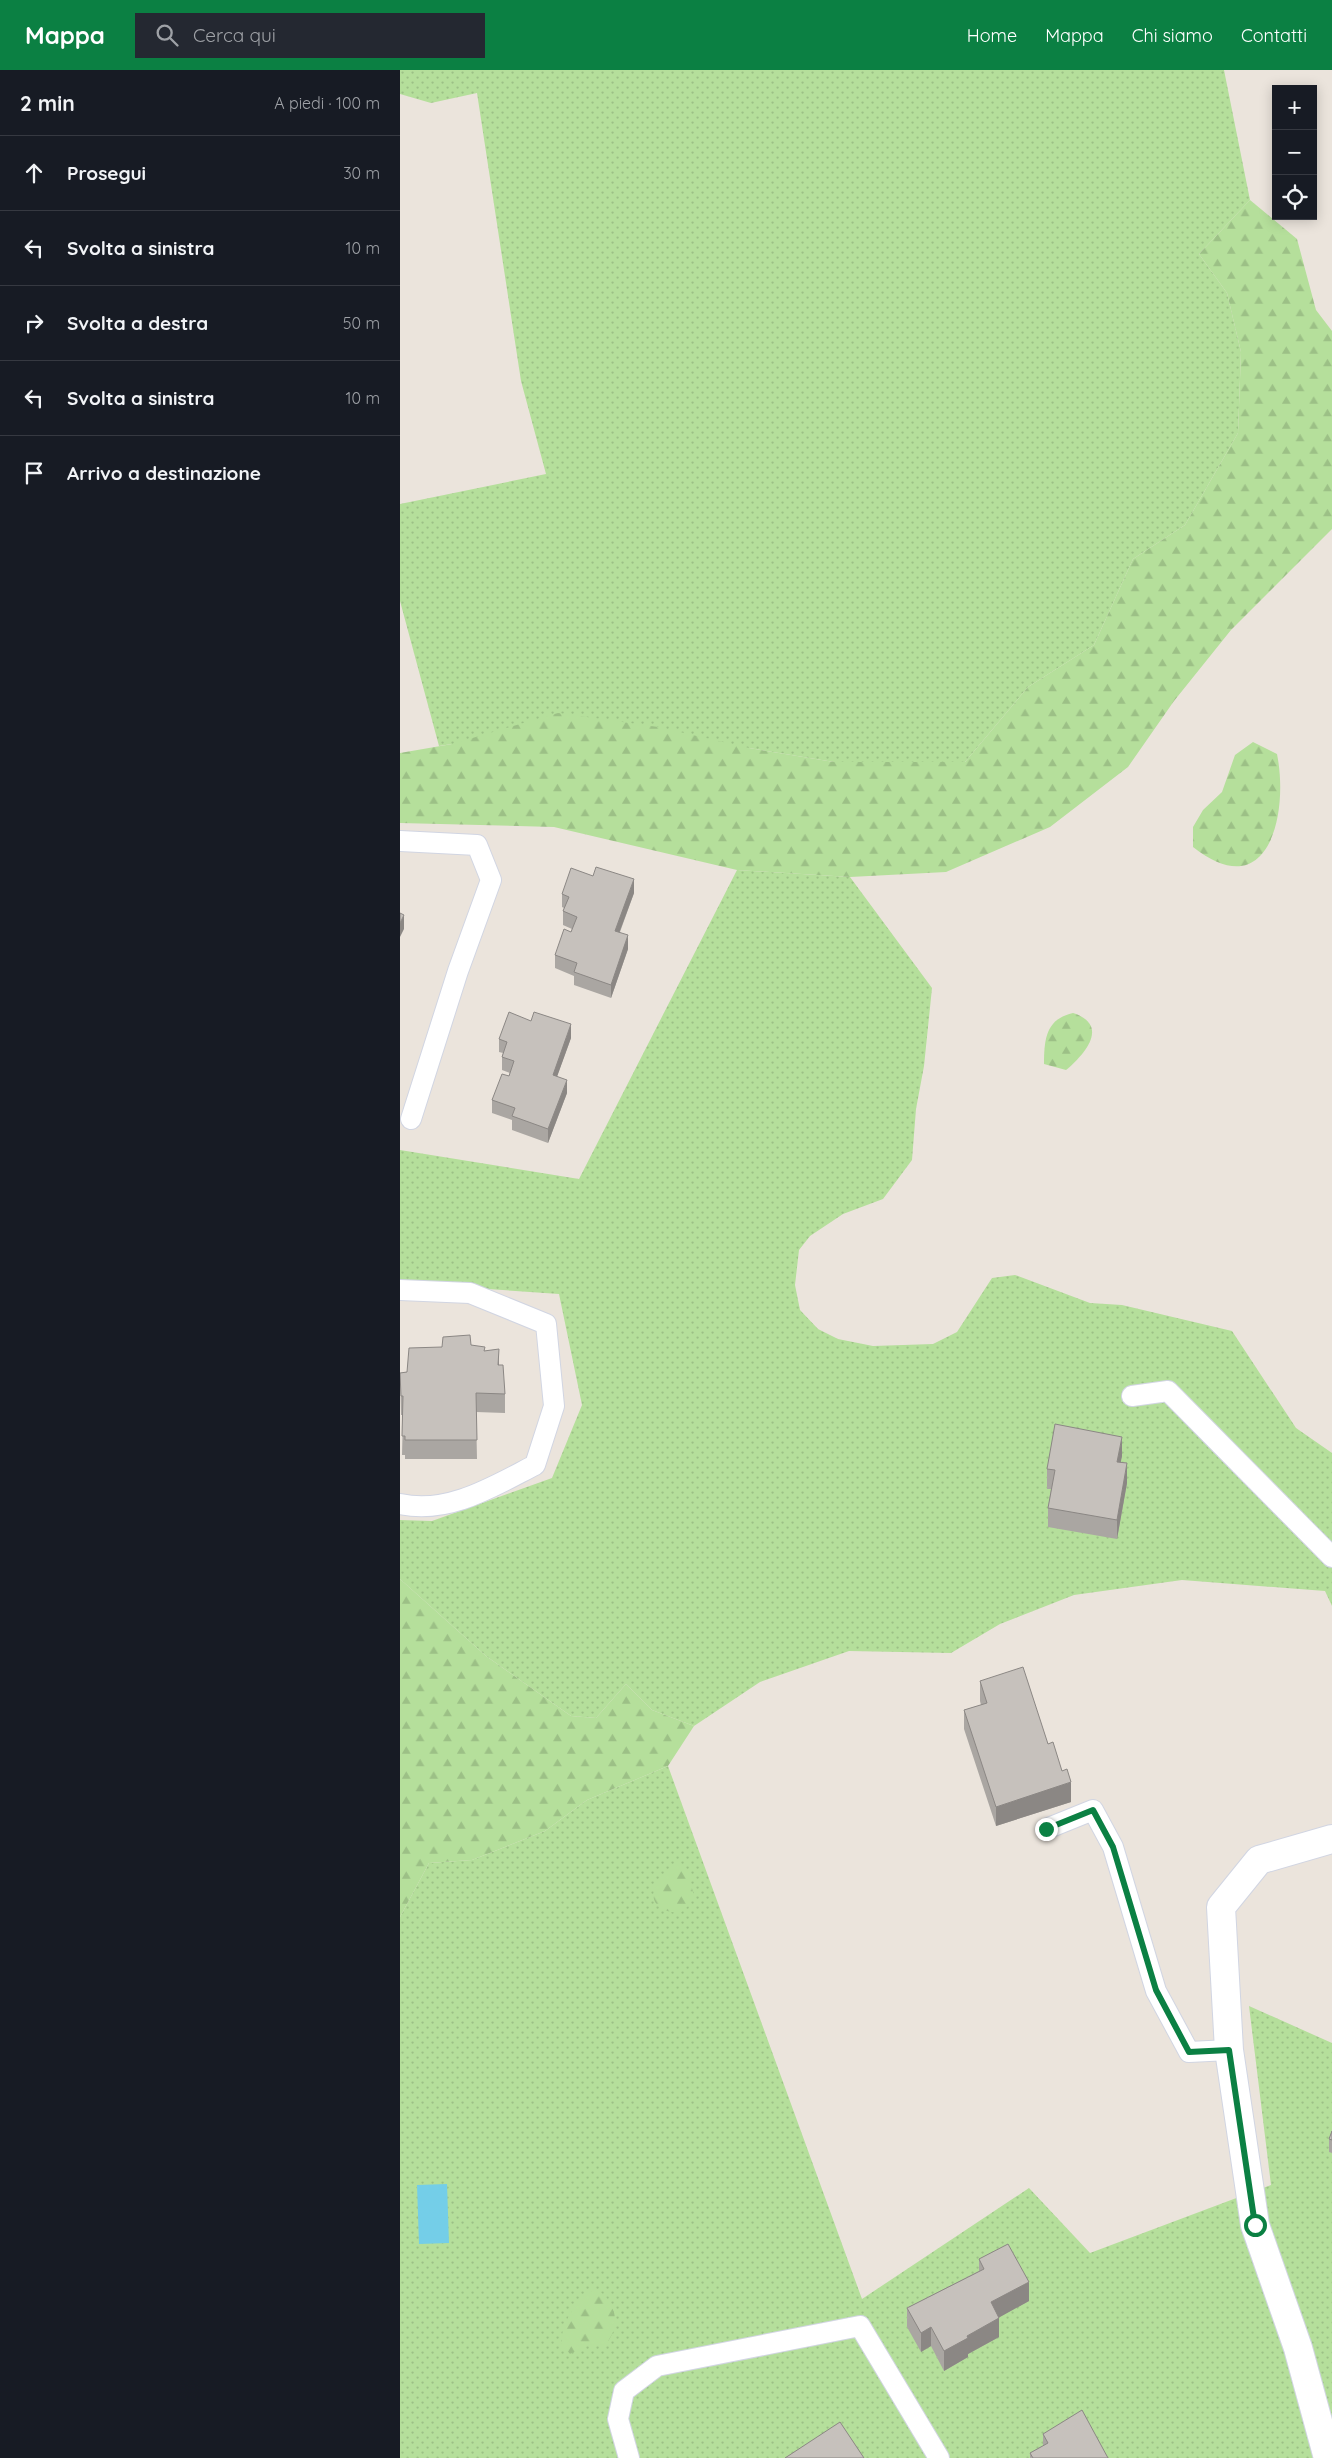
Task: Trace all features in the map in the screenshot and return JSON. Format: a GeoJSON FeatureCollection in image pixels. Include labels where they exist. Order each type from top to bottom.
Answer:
{"type":"FeatureCollection","features":[{"type":"Feature","properties":{"kind":"street"},"geometry":{"type":"LineString","coordinates":[[1328,2458],[1298,2348],[1255,2225],[1229,2050],[1221,1908],[1259,1860],[1332,1840]]}},
{"type":"Feature","properties":{"kind":"lane"},"geometry":{"type":"LineString","coordinates":[[400,841],[477,845],[491,880],[458,971],[411,1119]]}},
{"type":"Feature","properties":{"kind":"lane"},"geometry":{"type":"LineString","coordinates":[[400,1290],[470,1293],[546,1324],[554,1406],[535,1465],[469,1499],[415,1507],[400,1504]]}},
{"type":"Feature","properties":{"kind":"lane"},"geometry":{"type":"LineString","coordinates":[[1132,1396],[1168,1392],[1332,1557]]}},
{"type":"Feature","properties":{"kind":"lane"},"geometry":{"type":"LineString","coordinates":[[1046,1829],[1093,1810],[1113,1847],[1156,1990],[1189,2052],[1229,2050]]}},
{"type":"Feature","properties":{"kind":"lane"},"geometry":{"type":"LineString","coordinates":[[629,2458],[618,2419],[624,2391],[657,2366],[860,2326],[939,2458]]}},
{"type":"Feature","properties":{"kind":"green space"},"geometry":{"type":"Polygon","coordinates":[[[400,70],[1224,70],[1250,200],[1199,254],[1227,293],[1241,352],[1238,433],[1185,525],[1133,559],[1094,645],[1028,687],[965,762],[834,762],[749,748],[452,744],[439,746],[400,601],[400,504],[546,474],[521,381],[477,93],[431,103],[400,94],[400,70]]]}},
{"type":"Feature","properties":{"kind":"green space"},"geometry":{"type":"Polygon","coordinates":[[[1250,200],[1297,239],[1316,310],[1332,331],[1332,529],[1231,630],[1174,701],[1128,767],[1050,827],[946,872],[850,877],[737,870],[554,827],[400,823],[400,753],[452,744],[558,713],[658,727],[749,748],[834,762],[965,762],[1028,687],[1094,645],[1133,559],[1185,525],[1238,433],[1241,352],[1227,293],[1199,254],[1250,200]]]}},
{"type":"Feature","properties":{"kind":"green space"},"geometry":{"type":"Polygon","coordinates":[[[1253,742],[1277,754],[1280,777],[1280,802],[1276,825],[1268,845],[1256,859],[1240,866],[1219,863],[1193,847],[1193,827],[1203,810],[1222,792],[1235,755],[1253,742]]]}},
{"type":"Feature","properties":{"kind":"green space"},"geometry":{"type":"Polygon","coordinates":[[[737,870],[850,877],[932,988],[924,1066],[916,1109],[912,1160],[883,1199],[843,1214],[810,1236],[799,1250],[795,1285],[800,1310],[818,1329],[838,1339],[873,1346],[933,1344],[957,1332],[992,1278],[1015,1275],[1090,1303],[1122,1305],[1232,1331],[1296,1428],[1332,1453],[1332,1606],[1325,1591],[1182,1580],[1074,1595],[1000,1624],[951,1653],[849,1651],[760,1682],[694,1726],[652,1710],[626,1684],[596,1718],[571,1716],[486,1656],[400,1579],[400,1520],[432,1521],[552,1478],[582,1405],[559,1294],[400,1283],[400,1150],[579,1179],[737,870]]]}},
{"type":"Feature","properties":{"kind":"green space"},"geometry":{"type":"Polygon","coordinates":[[[1073,1013],[1084,1018],[1090,1025],[1092,1032],[1086,1048],[1066,1070],[1044,1064],[1048,1031],[1057,1020],[1073,1013]]]}},
{"type":"Feature","properties":{"kind":"green space"},"geometry":{"type":"Polygon","coordinates":[[[400,1579],[486,1656],[571,1716],[596,1718],[626,1684],[652,1710],[694,1726],[668,1766],[587,1800],[545,1831],[472,1860],[429,1863],[400,1917],[400,1579]]]}},
{"type":"Feature","properties":{"kind":"green space"},"geometry":{"type":"Polygon","coordinates":[[[668,1766],[862,2299],[1029,2188],[1090,2253],[1271,2185],[1249,2006],[1332,2043],[1332,2458],[400,2458],[400,1917],[429,1863],[472,1860],[545,1831],[587,1800],[668,1766]]]}},
{"type":"Feature","properties":{"kind":"green space"},"geometry":{"type":"Polygon","coordinates":[[[678,1865],[687,1869],[694,1896],[688,1906],[680,1913],[659,1907],[655,1901],[654,1894],[661,1878],[678,1865]]]}},
{"type":"Feature","properties":{"kind":"green space"},"geometry":{"type":"Polygon","coordinates":[[[596,2289],[609,2300],[615,2315],[615,2323],[610,2339],[604,2346],[590,2344],[570,2354],[561,2343],[564,2327],[577,2305],[596,2289]]]}},
{"type":"Feature","properties":{"kind":"water"},"geometry":{"type":"Polygon","coordinates":[[[447,2184],[449,2243],[419,2244],[417,2185],[447,2184]]]}},
{"type":"Feature","properties":{"kind":"building"},"geometry":{"type":"Polygon","coordinates":[[[596,867],[634,879],[615,931],[628,935],[611,985],[574,972],[577,963],[555,955],[564,929],[571,932],[577,917],[563,911],[569,897],[562,894],[571,868],[593,876],[596,867]]]}},
{"type":"Feature","properties":{"kind":"building"},"geometry":{"type":"Polygon","coordinates":[[[400,913],[404,915],[400,923],[400,913]]]}},
{"type":"Feature","properties":{"kind":"building"},"geometry":{"type":"Polygon","coordinates":[[[509,1012],[531,1021],[534,1012],[571,1024],[553,1075],[567,1080],[548,1129],[512,1116],[515,1108],[492,1100],[502,1074],[509,1076],[514,1061],[502,1057],[507,1042],[499,1039],[509,1012]]]}},
{"type":"Feature","properties":{"kind":"building"},"geometry":{"type":"Polygon","coordinates":[[[470,1335],[471,1345],[485,1347],[484,1351],[499,1349],[498,1365],[503,1365],[505,1394],[476,1393],[477,1440],[405,1440],[405,1436],[402,1436],[403,1396],[401,1396],[400,1373],[407,1372],[409,1348],[442,1347],[443,1337],[470,1335]]]}},
{"type":"Feature","properties":{"kind":"building"},"geometry":{"type":"Polygon","coordinates":[[[1055,1424],[1122,1437],[1117,1462],[1127,1463],[1117,1520],[1048,1508],[1055,1470],[1047,1469],[1055,1424]]]}},
{"type":"Feature","properties":{"kind":"building"},"geometry":{"type":"Polygon","coordinates":[[[1023,1667],[1048,1744],[1053,1742],[1062,1771],[1067,1769],[1071,1782],[996,1807],[964,1710],[987,1703],[980,1681],[1023,1667]]]}},
{"type":"Feature","properties":{"kind":"building"},"geometry":{"type":"Polygon","coordinates":[[[1008,2244],[1029,2282],[991,2302],[999,2318],[944,2351],[931,2327],[921,2333],[907,2308],[984,2269],[979,2259],[1008,2244]]]}},
{"type":"Feature","properties":{"kind":"building"},"geometry":{"type":"Polygon","coordinates":[[[1082,2410],[1108,2458],[1033,2458],[1030,2453],[1048,2443],[1043,2434],[1082,2410]]]}},
{"type":"Feature","properties":{"kind":"building"},"geometry":{"type":"Polygon","coordinates":[[[840,2422],[864,2458],[785,2458],[840,2422]]]}},
{"type":"Feature","properties":{"kind":"route"},"geometry":{"type":"LineString","coordinates":[[1046,1829],[1093,1810],[1113,1847],[1156,1990],[1189,2052],[1229,2050],[1255,2225]]}}]}
